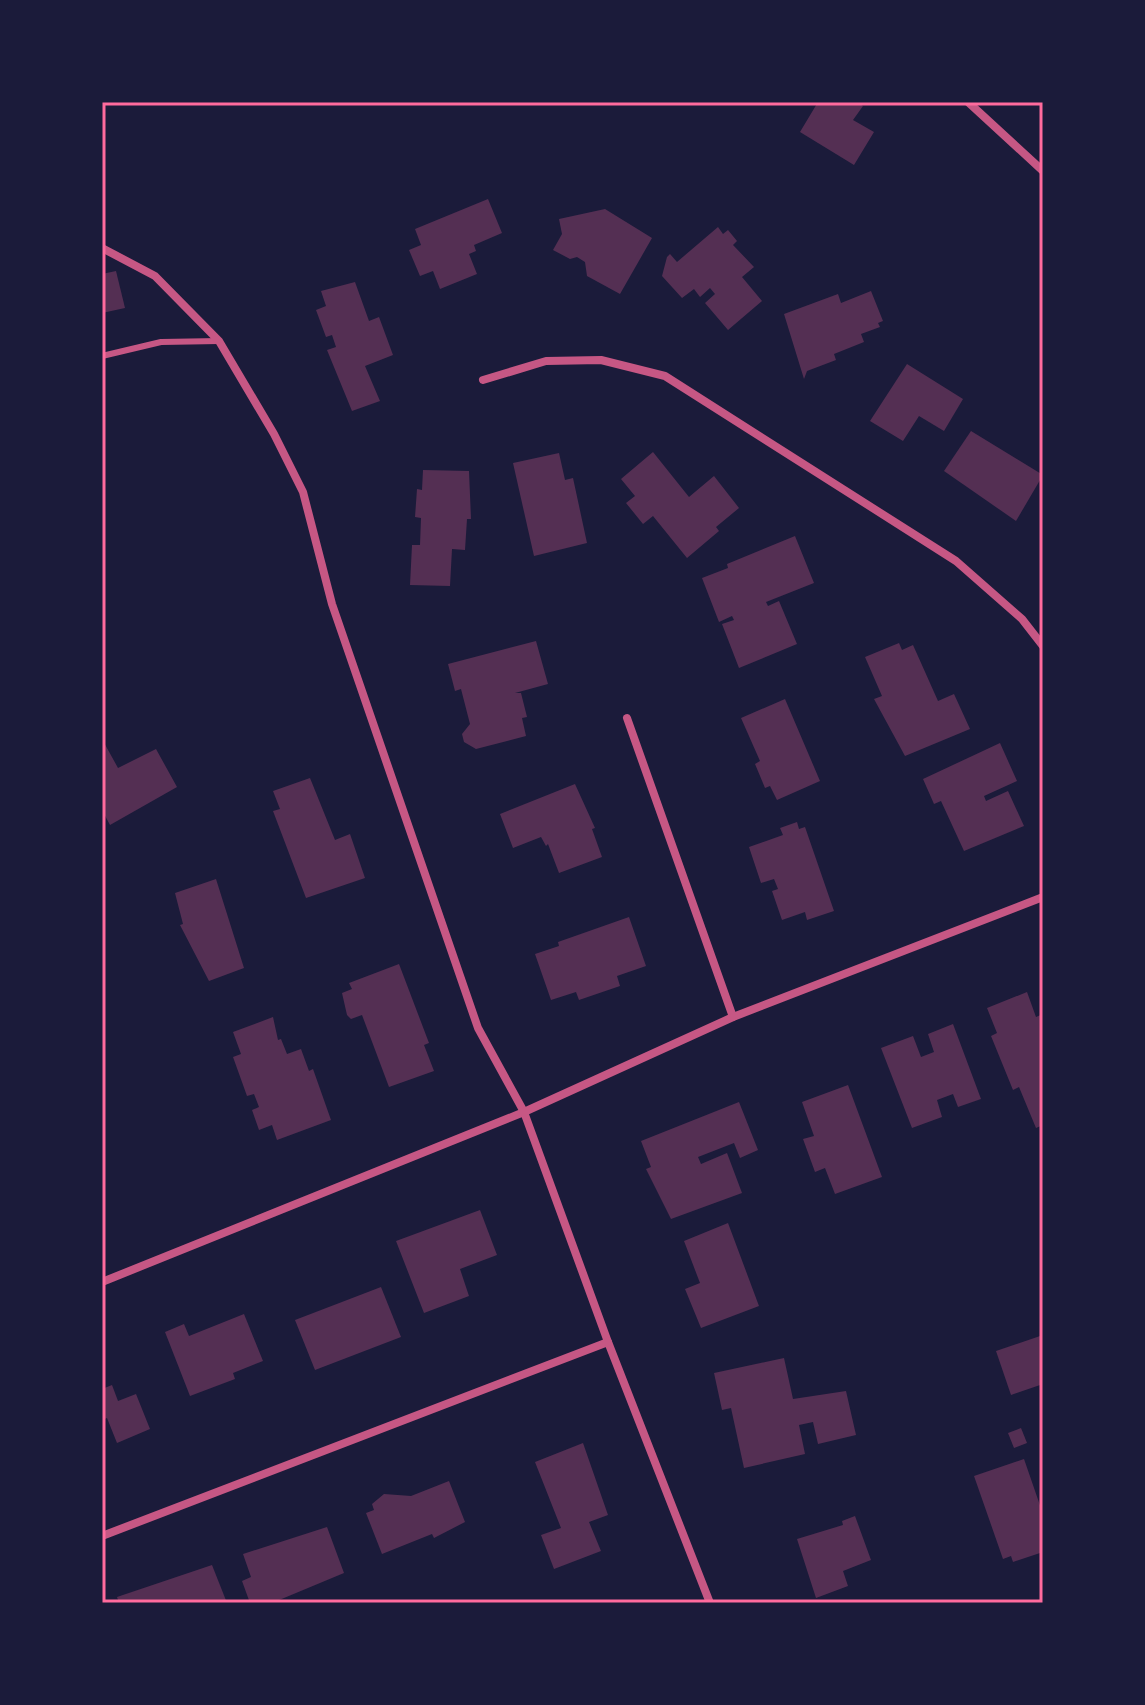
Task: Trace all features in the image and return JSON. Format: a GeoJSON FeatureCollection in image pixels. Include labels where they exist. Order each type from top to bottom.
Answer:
{"type":"FeatureCollection","features":[{"type":"Feature","properties":{"kind":"street"},"geometry":{"type":"LineString","coordinates":[[968,102],[1043,171]]}},
{"type":"Feature","properties":{"kind":"street"},"geometry":{"type":"LineString","coordinates":[[102,248],[155,276],[219,341],[274,434],[303,492],[332,604],[478,1028],[524,1112],[608,1342],[710,1603]]}},
{"type":"Feature","properties":{"kind":"street"},"geometry":{"type":"LineString","coordinates":[[483,380],[546,361],[601,360],[665,376],[956,561],[1022,619],[1043,646]]}},
{"type":"Feature","properties":{"kind":"street"},"geometry":{"type":"LineString","coordinates":[[627,718],[733,1017]]}},
{"type":"Feature","properties":{"kind":"street"},"geometry":{"type":"LineString","coordinates":[[102,1282],[524,1112],[733,1017],[1043,897]]}},
{"type":"Feature","properties":{"kind":"street"},"geometry":{"type":"LineString","coordinates":[[102,1536],[608,1342]]}},
{"type":"Feature","properties":{"kind":"lane"},"geometry":{"type":"LineString","coordinates":[[102,356],[161,342],[219,341]]}},
{"type":"Feature","properties":{"kind":"building"},"geometry":{"type":"Polygon","coordinates":[[[818,102],[857,102],[863,106],[853,120],[874,132],[854,165],[800,132],[818,102]]]}},
{"type":"Feature","properties":{"kind":"building"},"geometry":{"type":"Polygon","coordinates":[[[488,199],[502,233],[474,245],[476,251],[469,254],[477,274],[440,289],[433,271],[420,276],[409,250],[421,245],[415,229],[488,199]]]}},
{"type":"Feature","properties":{"kind":"building"},"geometry":{"type":"Polygon","coordinates":[[[605,209],[652,238],[620,294],[587,276],[585,262],[577,257],[570,259],[553,250],[562,234],[559,219],[605,209]]]}},
{"type":"Feature","properties":{"kind":"building"},"geometry":{"type":"Polygon","coordinates":[[[718,227],[723,234],[728,230],[737,241],[733,245],[754,267],[742,277],[762,301],[728,330],[705,303],[715,294],[710,288],[700,297],[694,289],[682,298],[662,276],[670,254],[677,262],[718,227]]]}},
{"type":"Feature","properties":{"kind":"building"},"geometry":{"type":"Polygon","coordinates":[[[116,271],[125,308],[102,313],[102,274],[116,271]]]}},
{"type":"Feature","properties":{"kind":"building"},"geometry":{"type":"Polygon","coordinates":[[[355,282],[369,321],[379,317],[393,355],[365,366],[380,401],[352,411],[327,350],[336,347],[332,335],[326,337],[316,310],[326,306],[321,291],[355,282]]]}},
{"type":"Feature","properties":{"kind":"building"},"geometry":{"type":"Polygon","coordinates":[[[871,291],[883,321],[878,323],[880,327],[861,334],[864,342],[834,354],[836,360],[807,371],[804,379],[784,314],[838,294],[841,303],[871,291]]]}},
{"type":"Feature","properties":{"kind":"building"},"geometry":{"type":"Polygon","coordinates":[[[907,364],[963,399],[944,431],[919,416],[903,441],[870,421],[907,364]]]}},
{"type":"Feature","properties":{"kind":"building"},"geometry":{"type":"Polygon","coordinates":[[[971,431],[1043,475],[1016,521],[944,471],[971,431]]]}},
{"type":"Feature","properties":{"kind":"building"},"geometry":{"type":"Polygon","coordinates":[[[653,452],[689,497],[714,476],[739,508],[716,527],[719,531],[687,558],[653,516],[643,524],[626,503],[635,496],[621,479],[653,452]]]}},
{"type":"Feature","properties":{"kind":"building"},"geometry":{"type":"Polygon","coordinates":[[[559,453],[565,480],[573,478],[587,543],[534,556],[513,463],[559,453]]]}},
{"type":"Feature","properties":{"kind":"building"},"geometry":{"type":"Polygon","coordinates":[[[423,470],[469,471],[471,519],[467,519],[465,550],[452,549],[450,586],[410,585],[412,545],[420,545],[421,518],[415,517],[417,489],[422,490],[423,470]]]}},
{"type":"Feature","properties":{"kind":"building"},"geometry":{"type":"Polygon","coordinates":[[[795,536],[814,583],[766,602],[768,606],[779,601],[797,644],[739,668],[722,624],[734,620],[732,616],[719,622],[702,578],[728,568],[727,564],[795,536]]]}},
{"type":"Feature","properties":{"kind":"building"},"geometry":{"type":"Polygon","coordinates":[[[536,641],[548,684],[515,693],[521,693],[527,717],[522,718],[526,736],[476,749],[464,742],[462,734],[470,724],[461,689],[455,691],[448,664],[536,641]]]}},
{"type":"Feature","properties":{"kind":"building"},"geometry":{"type":"Polygon","coordinates":[[[899,643],[902,650],[913,645],[938,701],[954,694],[970,729],[905,756],[874,699],[882,696],[865,657],[899,643]]]}},
{"type":"Feature","properties":{"kind":"building"},"geometry":{"type":"Polygon","coordinates":[[[785,699],[820,781],[777,800],[770,786],[765,788],[755,764],[760,761],[741,718],[785,699]]]}},
{"type":"Feature","properties":{"kind":"building"},"geometry":{"type":"Polygon","coordinates":[[[102,739],[118,768],[156,749],[177,787],[110,825],[102,810],[102,739]]]}},
{"type":"Feature","properties":{"kind":"building"},"geometry":{"type":"Polygon","coordinates":[[[1000,743],[1017,781],[984,796],[986,801],[1008,791],[1024,826],[964,851],[941,801],[934,804],[923,779],[1000,743]]]}},
{"type":"Feature","properties":{"kind":"building"},"geometry":{"type":"Polygon","coordinates":[[[310,778],[335,840],[350,834],[365,878],[306,898],[273,811],[280,809],[273,791],[310,778]]]}},
{"type":"Feature","properties":{"kind":"building"},"geometry":{"type":"Polygon","coordinates":[[[575,784],[595,828],[592,829],[602,857],[559,873],[548,844],[546,846],[541,837],[513,848],[500,814],[575,784]]]}},
{"type":"Feature","properties":{"kind":"building"},"geometry":{"type":"Polygon","coordinates":[[[797,822],[799,829],[805,827],[834,911],[807,920],[805,912],[782,920],[772,891],[778,889],[774,879],[761,883],[749,847],[783,835],[780,828],[797,822]]]}},
{"type":"Feature","properties":{"kind":"building"},"geometry":{"type":"Polygon","coordinates":[[[216,879],[244,968],[209,981],[180,925],[183,924],[175,893],[216,879]]]}},
{"type":"Feature","properties":{"kind":"building"},"geometry":{"type":"Polygon","coordinates":[[[629,917],[646,966],[617,976],[620,986],[579,1000],[576,992],[551,1000],[535,954],[559,946],[558,942],[629,917]]]}},
{"type":"Feature","properties":{"kind":"building"},"geometry":{"type":"Polygon","coordinates":[[[399,964],[429,1043],[424,1045],[434,1071],[389,1087],[362,1015],[351,1019],[347,1015],[342,993],[352,989],[349,983],[399,964]]]}},
{"type":"Feature","properties":{"kind":"building"},"geometry":{"type":"Polygon","coordinates":[[[1027,992],[1036,1017],[1043,1014],[1043,1125],[1036,1128],[1019,1087],[1013,1090],[991,1036],[997,1033],[987,1008],[1027,992]]]}},
{"type":"Feature","properties":{"kind":"building"},"geometry":{"type":"Polygon","coordinates":[[[273,1017],[278,1040],[281,1039],[287,1054],[301,1049],[309,1071],[313,1069],[331,1120],[277,1140],[272,1125],[259,1130],[252,1110],[259,1107],[254,1094],[247,1096],[233,1057],[241,1054],[233,1032],[273,1017]]]}},
{"type":"Feature","properties":{"kind":"building"},"geometry":{"type":"Polygon","coordinates":[[[953,1024],[981,1099],[958,1107],[953,1094],[937,1100],[942,1117],[912,1128],[881,1048],[913,1036],[921,1057],[934,1052],[928,1034],[953,1024]]]}},
{"type":"Feature","properties":{"kind":"building"},"geometry":{"type":"Polygon","coordinates":[[[848,1085],[882,1177],[835,1194],[825,1168],[815,1172],[803,1139],[814,1136],[802,1102],[848,1085]]]}},
{"type":"Feature","properties":{"kind":"building"},"geometry":{"type":"Polygon","coordinates":[[[739,1102],[758,1150],[740,1158],[734,1143],[698,1157],[701,1164],[727,1153],[742,1193],[671,1219],[646,1169],[651,1167],[641,1141],[739,1102]]]}},
{"type":"Feature","properties":{"kind":"building"},"geometry":{"type":"Polygon","coordinates":[[[480,1210],[497,1255],[460,1269],[469,1296],[424,1313],[396,1241],[480,1210]]]}},
{"type":"Feature","properties":{"kind":"building"},"geometry":{"type":"Polygon","coordinates":[[[728,1223],[759,1306],[701,1328],[685,1289],[700,1283],[684,1241],[728,1223]]]}},
{"type":"Feature","properties":{"kind":"building"},"geometry":{"type":"Polygon","coordinates":[[[381,1287],[401,1337],[315,1370],[295,1320],[381,1287]]]}},
{"type":"Feature","properties":{"kind":"building"},"geometry":{"type":"Polygon","coordinates":[[[244,1314],[263,1361],[233,1373],[235,1379],[190,1396],[165,1332],[184,1324],[189,1336],[244,1314]]]}},
{"type":"Feature","properties":{"kind":"building"},"geometry":{"type":"Polygon","coordinates":[[[1043,1335],[1043,1384],[1011,1395],[996,1351],[1043,1335]]]}},
{"type":"Feature","properties":{"kind":"building"},"geometry":{"type":"Polygon","coordinates":[[[784,1358],[793,1399],[846,1391],[856,1435],[818,1444],[813,1422],[799,1425],[805,1454],[744,1468],[731,1408],[722,1410],[714,1373],[784,1358]]]}},
{"type":"Feature","properties":{"kind":"building"},"geometry":{"type":"Polygon","coordinates":[[[112,1385],[118,1401],[136,1394],[150,1429],[117,1443],[107,1418],[102,1420],[102,1389],[112,1385]]]}},
{"type":"Feature","properties":{"kind":"building"},"geometry":{"type":"Polygon","coordinates":[[[1021,1428],[1027,1443],[1014,1448],[1008,1433],[1021,1428]]]}},
{"type":"Feature","properties":{"kind":"building"},"geometry":{"type":"Polygon","coordinates":[[[583,1443],[608,1515],[589,1522],[601,1551],[554,1569],[541,1535],[561,1528],[535,1462],[583,1443]]]}},
{"type":"Feature","properties":{"kind":"building"},"geometry":{"type":"Polygon","coordinates":[[[1024,1459],[1043,1514],[1043,1552],[1013,1562],[1011,1556],[1003,1559],[974,1476],[1024,1459]]]}},
{"type":"Feature","properties":{"kind":"building"},"geometry":{"type":"Polygon","coordinates":[[[449,1481],[465,1522],[434,1538],[432,1534],[382,1554],[366,1513],[374,1510],[372,1504],[384,1494],[411,1496],[449,1481]]]}},
{"type":"Feature","properties":{"kind":"building"},"geometry":{"type":"Polygon","coordinates":[[[855,1516],[871,1560],[843,1571],[848,1586],[816,1598],[797,1539],[843,1525],[842,1521],[855,1516]]]}},
{"type":"Feature","properties":{"kind":"building"},"geometry":{"type":"Polygon","coordinates":[[[327,1527],[344,1573],[272,1603],[250,1603],[242,1581],[251,1577],[243,1554],[327,1527]]]}},
{"type":"Feature","properties":{"kind":"building"},"geometry":{"type":"Polygon","coordinates":[[[212,1565],[227,1603],[119,1603],[117,1597],[212,1565]]]}}]}
